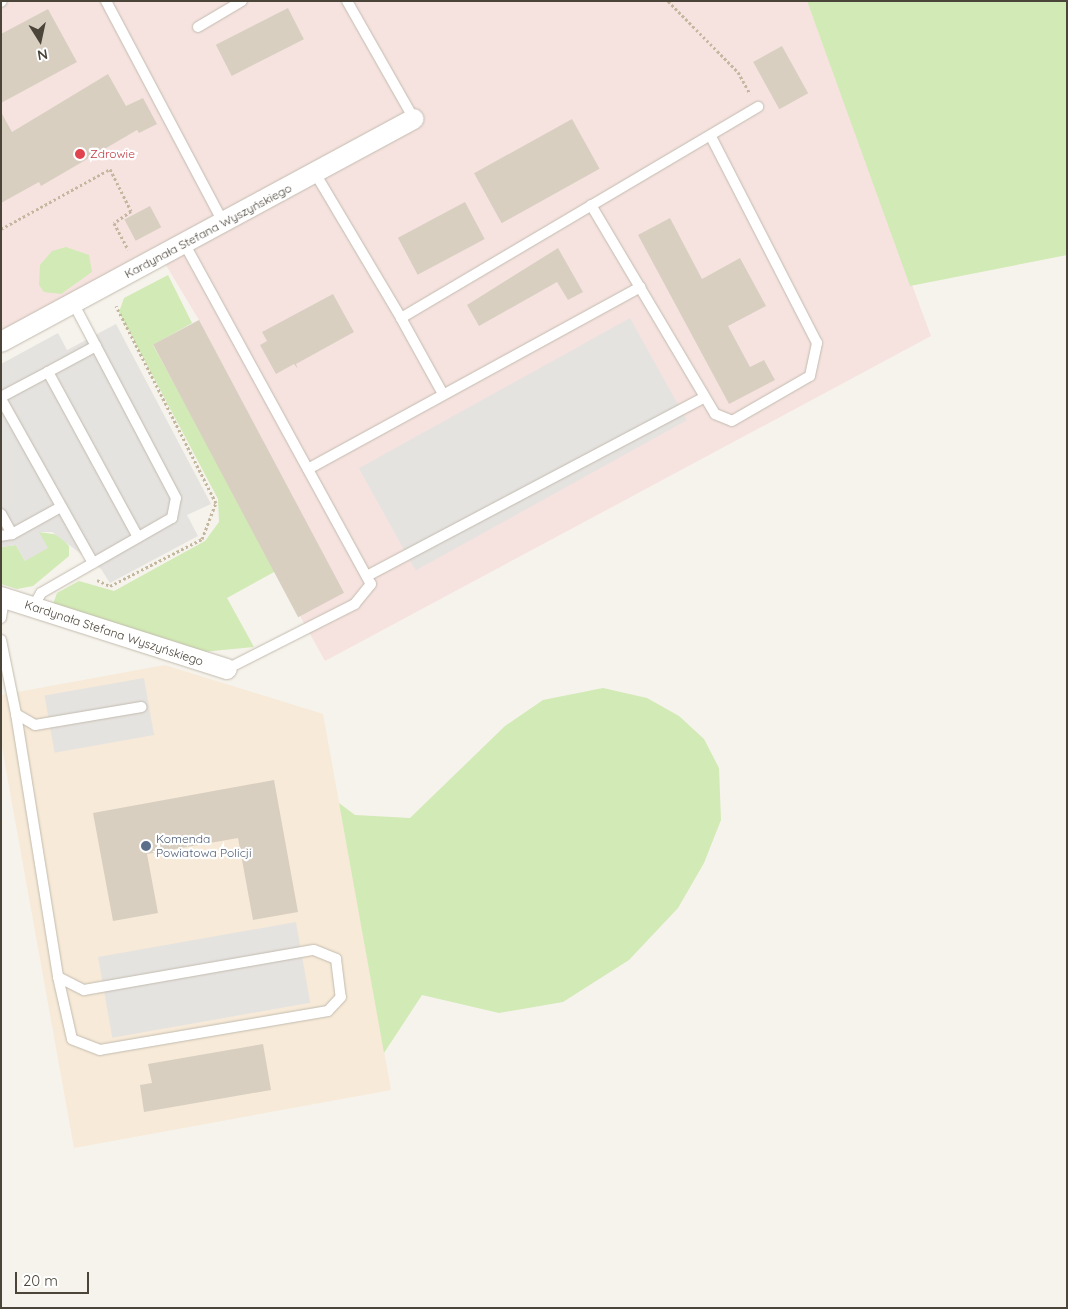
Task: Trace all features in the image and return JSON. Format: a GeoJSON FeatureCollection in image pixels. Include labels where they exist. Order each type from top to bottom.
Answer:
{"type":"FeatureCollection","features":[{"type":"Feature","properties":{"kind":"street","name":"Kardynała Stefana Wyszyńskiego"},"geometry":{"type":"LineString","coordinates":[[1,342],[414,119]]}},
{"type":"Feature","properties":{"kind":"street","name":"Kardynała Stefana Wyszyńskiego"},"geometry":{"type":"LineString","coordinates":[[2,597],[227,669]]}},
{"type":"Feature","properties":{"kind":"lane"},"geometry":{"type":"LineString","coordinates":[[106,1],[223,222]]}},
{"type":"Feature","properties":{"kind":"lane"},"geometry":{"type":"LineString","coordinates":[[198,27],[242,1]]}},
{"type":"Feature","properties":{"kind":"lane"},"geometry":{"type":"LineString","coordinates":[[347,1],[414,119]]}},
{"type":"Feature","properties":{"kind":"lane"},"geometry":{"type":"LineString","coordinates":[[401,318],[591,204],[711,137],[758,107]]}},
{"type":"Feature","properties":{"kind":"lane"},"geometry":{"type":"LineString","coordinates":[[591,204],[715,414],[732,421],[810,376],[817,343],[711,137]]}},
{"type":"Feature","properties":{"kind":"lane"},"geometry":{"type":"LineString","coordinates":[[315,173],[401,318],[443,394]]}},
{"type":"Feature","properties":{"kind":"lane"},"geometry":{"type":"LineString","coordinates":[[184,243],[371,584],[355,604],[227,669]]}},
{"type":"Feature","properties":{"kind":"lane"},"geometry":{"type":"LineString","coordinates":[[308,469],[640,287]]}},
{"type":"Feature","properties":{"kind":"lane"},"geometry":{"type":"LineString","coordinates":[[34,607],[41,593],[172,518],[176,498],[73,302]]}},
{"type":"Feature","properties":{"kind":"lane"},"geometry":{"type":"LineString","coordinates":[[92,563],[1,398],[96,346]]}},
{"type":"Feature","properties":{"kind":"lane"},"geometry":{"type":"LineString","coordinates":[[48,372],[138,538]]}},
{"type":"Feature","properties":{"kind":"lane"},"geometry":{"type":"LineString","coordinates":[[367,576],[705,398]]}},
{"type":"Feature","properties":{"kind":"lane"},"geometry":{"type":"LineString","coordinates":[[1,536],[12,534],[61,507]]}},
{"type":"Feature","properties":{"kind":"lane"},"geometry":{"type":"LineString","coordinates":[[1,514],[12,534]]}},
{"type":"Feature","properties":{"kind":"lane"},"geometry":{"type":"LineString","coordinates":[[1,618],[2,597]]}},
{"type":"Feature","properties":{"kind":"lane"},"geometry":{"type":"LineString","coordinates":[[1,640],[16,714],[58,977],[72,1039],[100,1050],[328,1011],[341,996],[336,960],[314,950],[84,990],[58,977]]}},
{"type":"Feature","properties":{"kind":"lane"},"geometry":{"type":"LineString","coordinates":[[16,714],[35,725],[141,707]]}},
{"type":"Feature","properties":{"kind":"path"},"geometry":{"type":"LineString","coordinates":[[668,1],[738,72],[758,107]]}},
{"type":"Feature","properties":{"kind":"path"},"geometry":{"type":"LineString","coordinates":[[1,229],[110,169],[131,211],[114,223],[129,252],[147,248],[154,259]]}},
{"type":"Feature","properties":{"kind":"path"},"geometry":{"type":"LineString","coordinates":[[78,572],[110,586],[202,539],[216,503],[114,310],[120,296]]}},
{"type":"Feature","properties":{"kind":"shaded area"},"geometry":{"type":"Polygon","coordinates":[[[1,1],[807,1],[931,336],[325,661],[275,571],[199,320],[155,247],[1,332],[1,1]]]}},
{"type":"Feature","properties":{"kind":"shaded area"},"geometry":{"type":"Polygon","coordinates":[[[630,318],[687,420],[416,571],[359,468],[630,318]]]}},
{"type":"Feature","properties":{"kind":"shaded area"},"geometry":{"type":"Polygon","coordinates":[[[116,324],[211,504],[187,515],[198,536],[110,583],[101,569],[52,532],[39,532],[48,548],[25,561],[16,545],[1,547],[1,364],[58,333],[67,350],[116,324]]]}},
{"type":"Feature","properties":{"kind":"shaded area"},"geometry":{"type":"Polygon","coordinates":[[[165,665],[323,714],[391,1090],[74,1148],[1,742],[1,695],[165,665]]]}},
{"type":"Feature","properties":{"kind":"shaded area"},"geometry":{"type":"Polygon","coordinates":[[[144,678],[154,735],[55,753],[45,696],[144,678]]]}},
{"type":"Feature","properties":{"kind":"shaded area"},"geometry":{"type":"Polygon","coordinates":[[[296,922],[310,1003],[112,1038],[98,957],[296,922]]]}},
{"type":"Feature","properties":{"kind":"green space"},"geometry":{"type":"Polygon","coordinates":[[[807,1],[1067,1],[1067,255],[910,286],[807,1]]]}},
{"type":"Feature","properties":{"kind":"green space"},"geometry":{"type":"Polygon","coordinates":[[[66,247],[89,255],[92,272],[61,294],[44,292],[39,285],[40,265],[52,251],[66,247]]]}},
{"type":"Feature","properties":{"kind":"green space"},"geometry":{"type":"Polygon","coordinates":[[[168,275],[192,323],[153,345],[276,571],[227,598],[254,647],[202,652],[53,604],[57,593],[79,581],[114,591],[205,541],[219,522],[218,499],[119,312],[124,298],[168,275]]]}},
{"type":"Feature","properties":{"kind":"green space"},"geometry":{"type":"Polygon","coordinates":[[[39,532],[59,535],[69,546],[69,556],[33,586],[17,589],[1,584],[1,547],[16,545],[25,561],[39,532]]]}},
{"type":"Feature","properties":{"kind":"green space"},"geometry":{"type":"Polygon","coordinates":[[[603,688],[647,698],[679,716],[704,739],[719,768],[721,820],[704,863],[678,908],[629,960],[563,1002],[499,1013],[422,995],[384,1053],[339,803],[355,815],[410,818],[505,726],[543,700],[603,688]]]}},
{"type":"Feature","properties":{"kind":"building"},"geometry":{"type":"Polygon","coordinates":[[[288,8],[304,39],[232,76],[216,45],[288,8]]]}},
{"type":"Feature","properties":{"kind":"building"},"geometry":{"type":"Polygon","coordinates":[[[48,9],[77,62],[1,103],[1,34],[48,9]]]}},
{"type":"Feature","properties":{"kind":"building"},"geometry":{"type":"Polygon","coordinates":[[[782,46],[808,93],[779,109],[753,62],[782,46]]]}},
{"type":"Feature","properties":{"kind":"building"},"geometry":{"type":"Polygon","coordinates":[[[108,74],[126,106],[143,98],[157,124],[139,133],[137,130],[41,186],[39,182],[1,203],[1,112],[12,132],[108,74]]]}},
{"type":"Feature","properties":{"kind":"building"},"geometry":{"type":"Polygon","coordinates":[[[572,119],[600,169],[502,223],[474,173],[572,119]]]}},
{"type":"Feature","properties":{"kind":"building"},"geometry":{"type":"Polygon","coordinates":[[[465,202],[485,239],[418,275],[398,238],[465,202]]]}},
{"type":"Feature","properties":{"kind":"building"},"geometry":{"type":"Polygon","coordinates":[[[150,206],[161,227],[136,241],[124,220],[150,206]]]}},
{"type":"Feature","properties":{"kind":"building"},"geometry":{"type":"Polygon","coordinates":[[[670,218],[702,279],[740,258],[766,306],[728,326],[750,367],[764,360],[775,380],[729,404],[638,235],[670,218]]]}},
{"type":"Feature","properties":{"kind":"building"},"geometry":{"type":"Polygon","coordinates":[[[558,248],[583,292],[568,300],[557,282],[479,326],[467,305],[558,248]]]}},
{"type":"Feature","properties":{"kind":"building"},"geometry":{"type":"Polygon","coordinates":[[[333,294],[354,332],[296,364],[298,369],[294,364],[276,374],[260,345],[267,341],[262,332],[333,294]]]}},
{"type":"Feature","properties":{"kind":"building"},"geometry":{"type":"Polygon","coordinates":[[[199,320],[344,593],[298,617],[153,344],[199,320]]]}},
{"type":"Feature","properties":{"kind":"building","name":"Komenda Powiatowa Policji"},"geometry":{"type":"Polygon","coordinates":[[[274,780],[298,912],[253,920],[238,838],[147,854],[158,913],[113,921],[93,813],[274,780]]]}},
{"type":"Feature","properties":{"kind":"building"},"geometry":{"type":"Polygon","coordinates":[[[263,1044],[271,1090],[144,1112],[140,1085],[152,1083],[148,1064],[263,1044]]]}},
{"type":"Feature","properties":{"kind":"place","name":"Zdrowie"},"geometry":{"type":"Point","coordinates":[80,154]}},
{"type":"Feature","properties":{"kind":"place","name":"Komenda Powiatowa Policji"},"geometry":{"type":"Point","coordinates":[146,846]}}]}
